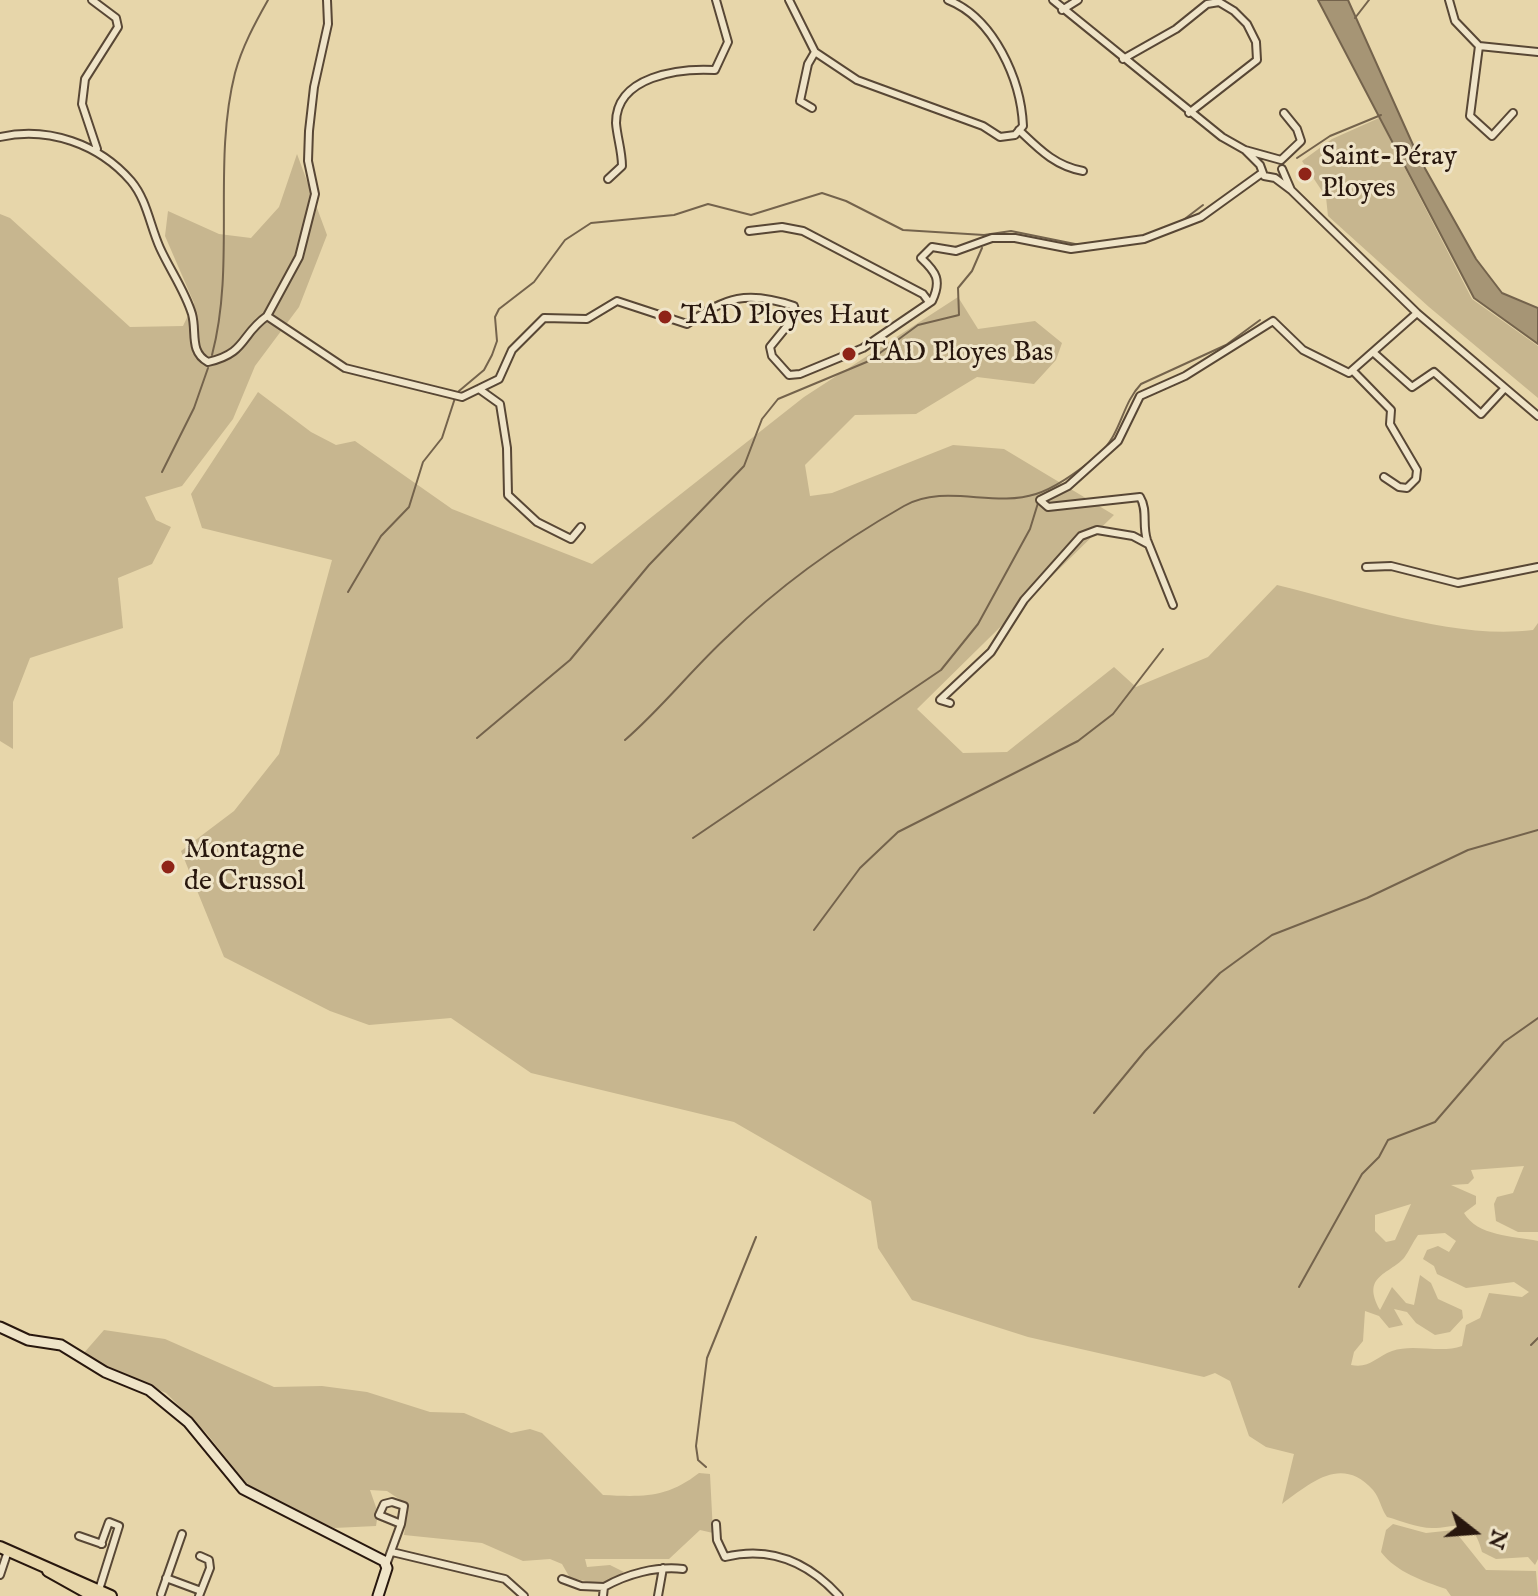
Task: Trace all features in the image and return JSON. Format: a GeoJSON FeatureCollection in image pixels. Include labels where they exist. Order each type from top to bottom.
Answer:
{"type":"FeatureCollection","features":[{"type":"Feature","properties":{"kind":"main road"},"geometry":{"type":"LineString","coordinates":[[4,1549],[47,1570],[57,1579],[96,1594],[111,1596]]}},
{"type":"Feature","properties":{"kind":"street"},"geometry":{"type":"LineString","coordinates":[[92,0],[116,18],[118,27],[85,79],[82,104],[97,149],[131,181],[147,209],[158,244],[191,312],[195,349],[200,358],[208,362],[245,344],[250,328],[267,316],[299,257],[315,194],[308,161],[309,131],[314,87],[328,24],[327,0]]}},
{"type":"Feature","properties":{"kind":"street"},"geometry":{"type":"LineString","coordinates":[[608,179],[622,166],[616,124],[618,108],[627,93],[639,81],[715,70],[728,42],[716,0]]}},
{"type":"Feature","properties":{"kind":"street"},"geometry":{"type":"LineString","coordinates":[[789,0],[815,52],[857,80],[904,100],[983,126],[1000,137],[1015,135],[1023,126],[1022,109],[1005,59],[974,17],[948,0]]}},
{"type":"Feature","properties":{"kind":"street"},"geometry":{"type":"LineString","coordinates":[[1053,0],[1189,113],[1245,150],[1261,169],[1291,190],[1417,313],[1538,416]]}},
{"type":"Feature","properties":{"kind":"street"},"geometry":{"type":"LineString","coordinates":[[1062,10],[1078,0]]}},
{"type":"Feature","properties":{"kind":"street"},"geometry":{"type":"LineString","coordinates":[[1449,0],[1455,21],[1479,46],[1538,52]]}},
{"type":"Feature","properties":{"kind":"street"},"geometry":{"type":"LineString","coordinates":[[1123,59],[1176,29],[1207,4],[1219,2],[1234,11],[1256,42],[1257,60],[1189,113]]}},
{"type":"Feature","properties":{"kind":"street"},"geometry":{"type":"LineString","coordinates":[[1479,46],[1470,116],[1492,136],[1513,113]]}},
{"type":"Feature","properties":{"kind":"street"},"geometry":{"type":"LineString","coordinates":[[812,108],[800,101],[808,64],[815,52]]}},
{"type":"Feature","properties":{"kind":"street"},"geometry":{"type":"LineString","coordinates":[[1281,160],[1301,141],[1297,129],[1284,113]]}},
{"type":"Feature","properties":{"kind":"street"},"geometry":{"type":"LineString","coordinates":[[1019,130],[1033,147],[1055,161],[1083,171]]}},
{"type":"Feature","properties":{"kind":"street"},"geometry":{"type":"LineString","coordinates":[[0,137],[23,131],[97,149]]}},
{"type":"Feature","properties":{"kind":"street"},"geometry":{"type":"LineString","coordinates":[[1245,150],[1281,160]]}},
{"type":"Feature","properties":{"kind":"street"},"geometry":{"type":"LineString","coordinates":[[267,316],[345,368],[462,397],[499,379],[512,350],[544,318],[587,319],[617,301],[687,324],[722,300],[756,298],[794,306],[796,315],[770,347],[772,356],[789,375],[800,374],[863,348],[935,297],[938,277],[935,269],[921,258],[932,247],[956,251],[992,238],[1015,238],[1084,249],[1144,239],[1201,217],[1261,169],[1267,156]]}},
{"type":"Feature","properties":{"kind":"street"},"geometry":{"type":"LineString","coordinates":[[1281,160],[1291,190]]}},
{"type":"Feature","properties":{"kind":"street"},"geometry":{"type":"LineString","coordinates":[[1275,178],[1282,169]]}},
{"type":"Feature","properties":{"kind":"street"},"geometry":{"type":"LineString","coordinates":[[749,231],[782,227],[803,231],[923,294],[929,302]]}},
{"type":"Feature","properties":{"kind":"street"},"geometry":{"type":"LineString","coordinates":[[1354,372],[1417,313]]}},
{"type":"Feature","properties":{"kind":"street"},"geometry":{"type":"LineString","coordinates":[[1173,605],[1146,538],[1145,505],[1140,497],[1127,495],[1048,507],[1040,504],[1043,496],[1068,486],[1118,441],[1140,396],[1185,376],[1273,321],[1303,350],[1341,370],[1354,372],[1391,410],[1390,424],[1417,470],[1416,479],[1407,488],[1399,487],[1384,477]]}},
{"type":"Feature","properties":{"kind":"street"},"geometry":{"type":"LineString","coordinates":[[1374,353],[1412,387],[1434,372],[1481,414],[1504,389]]}},
{"type":"Feature","properties":{"kind":"street"},"geometry":{"type":"LineString","coordinates":[[479,389],[500,404],[507,448],[508,495],[537,522],[571,539],[581,527]]}},
{"type":"Feature","properties":{"kind":"street"},"geometry":{"type":"LineString","coordinates":[[950,703],[940,700],[985,659],[1024,600],[1081,536],[1097,530],[1133,536],[1151,546]]}},
{"type":"Feature","properties":{"kind":"street"},"geometry":{"type":"LineString","coordinates":[[1366,567],[1391,566],[1458,583],[1538,567]]}},
{"type":"Feature","properties":{"kind":"street"},"geometry":{"type":"LineString","coordinates":[[0,1327],[19,1338],[61,1345],[105,1372],[149,1390],[188,1422],[243,1489],[262,1502],[373,1554],[386,1565]]}},
{"type":"Feature","properties":{"kind":"street"},"geometry":{"type":"LineString","coordinates":[[378,1596],[401,1524],[404,1506],[392,1502],[384,1504],[379,1515],[401,1524]]}},
{"type":"Feature","properties":{"kind":"street"},"geometry":{"type":"LineString","coordinates":[[96,1594],[119,1526],[109,1522],[101,1544]]}},
{"type":"Feature","properties":{"kind":"street"},"geometry":{"type":"LineString","coordinates":[[716,1524],[717,1540],[725,1557],[749,1551],[776,1555],[813,1570],[839,1596]]}},
{"type":"Feature","properties":{"kind":"street"},"geometry":{"type":"LineString","coordinates":[[161,1594],[182,1534]]}},
{"type":"Feature","properties":{"kind":"street"},"geometry":{"type":"LineString","coordinates":[[79,1536],[113,1547]]}},
{"type":"Feature","properties":{"kind":"street"},"geometry":{"type":"LineString","coordinates":[[0,1575],[4,1549]]}},
{"type":"Feature","properties":{"kind":"street"},"geometry":{"type":"LineString","coordinates":[[392,1552],[505,1579],[524,1596]]}},
{"type":"Feature","properties":{"kind":"street"},"geometry":{"type":"LineString","coordinates":[[166,1578],[200,1594],[210,1568],[209,1560],[200,1556]]}},
{"type":"Feature","properties":{"kind":"street"},"geometry":{"type":"LineString","coordinates":[[562,1579],[581,1586],[604,1587],[627,1574],[663,1568],[683,1569]]}},
{"type":"Feature","properties":{"kind":"street"},"geometry":{"type":"LineString","coordinates":[[658,1596],[663,1568]]}},
{"type":"Feature","properties":{"kind":"street"},"geometry":{"type":"LineString","coordinates":[[580,1596],[581,1586]]}},
{"type":"Feature","properties":{"kind":"street"},"geometry":{"type":"LineString","coordinates":[[603,1596],[604,1587]]}},
{"type":"Feature","properties":{"kind":"shaded area"},"geometry":{"type":"Polygon","coordinates":[[[1318,0],[1348,0],[1418,156],[1476,259],[1502,293],[1538,308],[1538,344],[1474,298],[1318,0]]]}},
{"type":"Feature","properties":{"kind":"shaded area"},"geometry":{"type":"Polygon","coordinates":[[[1379,118],[1472,299],[1538,346],[1538,398],[1429,307],[1328,216],[1326,197],[1302,161],[1332,139],[1379,118]]]}},
{"type":"Feature","properties":{"kind":"shaded area"},"geometry":{"type":"Polygon","coordinates":[[[297,154],[327,235],[299,307],[255,366],[233,419],[182,486],[145,497],[156,520],[171,527],[152,564],[118,578],[123,628],[30,658],[13,702],[13,749],[0,741],[0,214],[10,218],[130,327],[183,326],[194,303],[165,236],[168,211],[219,234],[251,238],[279,207],[297,154]]]}},
{"type":"Feature","properties":{"kind":"shaded area"},"geometry":{"type":"Polygon","coordinates":[[[958,297],[978,329],[1035,321],[1062,343],[1056,360],[1034,384],[977,377],[916,414],[855,415],[805,465],[810,496],[832,493],[953,445],[1004,449],[1114,515],[917,709],[963,753],[1007,752],[1114,667],[1136,687],[1208,657],[1277,585],[1404,618],[1470,630],[1533,630],[1538,623],[1538,1232],[1518,1232],[1496,1221],[1494,1204],[1497,1197],[1513,1193],[1524,1166],[1471,1170],[1474,1178],[1468,1184],[1451,1185],[1476,1196],[1476,1204],[1464,1213],[1470,1221],[1496,1234],[1538,1241],[1538,1559],[1535,1565],[1528,1557],[1496,1559],[1482,1552],[1474,1532],[1463,1526],[1426,1528],[1387,1517],[1373,1490],[1350,1475],[1339,1473],[1316,1480],[1282,1504],[1294,1454],[1266,1447],[1249,1436],[1230,1381],[1215,1373],[1204,1377],[1028,1337],[912,1300],[878,1248],[871,1201],[734,1122],[531,1073],[451,1018],[369,1025],[330,1011],[224,957],[181,851],[234,811],[279,754],[332,560],[202,528],[191,494],[258,392],[311,432],[336,445],[355,441],[452,509],[592,564],[804,397],[958,297]],[[1411,1204],[1375,1215],[1375,1231],[1386,1242],[1395,1240],[1411,1204]],[[1445,1233],[1418,1235],[1404,1258],[1379,1278],[1373,1290],[1380,1310],[1392,1287],[1406,1303],[1414,1305],[1420,1275],[1431,1283],[1438,1299],[1462,1310],[1463,1318],[1450,1332],[1435,1335],[1416,1323],[1407,1312],[1394,1309],[1403,1325],[1389,1328],[1379,1316],[1365,1311],[1363,1341],[1354,1352],[1351,1365],[1368,1364],[1400,1349],[1462,1346],[1466,1325],[1480,1318],[1489,1293],[1522,1297],[1529,1292],[1514,1282],[1466,1288],[1437,1274],[1434,1266],[1423,1259],[1427,1250],[1438,1246],[1449,1252],[1456,1241],[1445,1233]]]}},
{"type":"Feature","properties":{"kind":"shaded area"},"geometry":{"type":"Polygon","coordinates":[[[104,1330],[165,1339],[274,1387],[322,1386],[367,1392],[430,1412],[464,1413],[511,1433],[530,1429],[542,1433],[603,1495],[654,1494],[676,1487],[699,1473],[710,1474],[713,1533],[700,1530],[669,1559],[585,1559],[587,1567],[610,1565],[624,1572],[601,1584],[570,1578],[562,1564],[550,1559],[523,1561],[482,1543],[404,1535],[408,1505],[387,1491],[370,1490],[378,1513],[376,1526],[334,1528],[268,1500],[249,1487],[207,1434],[166,1393],[112,1371],[83,1354],[104,1330]]]}},
{"type":"Feature","properties":{"kind":"shaded area"},"geometry":{"type":"Polygon","coordinates":[[[1393,1524],[1426,1533],[1454,1530],[1486,1570],[1536,1571],[1538,1596],[1451,1596],[1446,1589],[1402,1570],[1381,1552],[1386,1530],[1393,1524]]]}},
{"type":"Feature","properties":{"kind":"waterway"},"geometry":{"type":"LineString","coordinates":[[212,355],[222,285],[228,108],[241,54],[268,0]]}},
{"type":"Feature","properties":{"kind":"waterway"},"geometry":{"type":"LineString","coordinates":[[1355,18],[1369,0]]}},
{"type":"Feature","properties":{"kind":"waterway"},"geometry":{"type":"LineString","coordinates":[[1297,158],[1330,136],[1381,115]]}},
{"type":"Feature","properties":{"kind":"waterway"},"geometry":{"type":"LineString","coordinates":[[459,391],[484,370],[492,355],[497,341],[495,317],[499,309],[534,282],[565,240],[591,223],[674,215],[708,204],[751,215],[822,193],[846,201],[903,230],[984,235],[1011,231],[1080,245]]}},
{"type":"Feature","properties":{"kind":"waterway"},"geometry":{"type":"LineString","coordinates":[[1182,221],[1203,205]]}},
{"type":"Feature","properties":{"kind":"waterway"},"geometry":{"type":"LineString","coordinates":[[477,738],[570,660],[649,565],[744,466],[762,419],[778,399],[869,361],[918,325],[959,315],[958,288],[972,271],[982,248]]}},
{"type":"Feature","properties":{"kind":"waterway"},"geometry":{"type":"LineString","coordinates":[[625,740],[748,617],[812,565],[857,534],[920,499],[936,496],[1020,498],[1052,487],[1106,447],[1141,384],[1226,345],[1260,320]]}},
{"type":"Feature","properties":{"kind":"waterway"},"geometry":{"type":"LineString","coordinates":[[162,472],[194,408],[208,368]]}},
{"type":"Feature","properties":{"kind":"waterway"},"geometry":{"type":"LineString","coordinates":[[348,592],[381,536],[409,507],[423,462],[442,438],[455,398]]}},
{"type":"Feature","properties":{"kind":"waterway"},"geometry":{"type":"LineString","coordinates":[[693,838],[941,670],[978,624],[1030,529],[1038,503]]}},
{"type":"Feature","properties":{"kind":"waterway"},"geometry":{"type":"LineString","coordinates":[[814,930],[860,868],[898,832],[1078,741],[1113,714],[1163,649]]}},
{"type":"Feature","properties":{"kind":"waterway"},"geometry":{"type":"LineString","coordinates":[[1094,1113],[1145,1051],[1220,973],[1272,935],[1367,898],[1468,850],[1538,830]]}},
{"type":"Feature","properties":{"kind":"waterway"},"geometry":{"type":"LineString","coordinates":[[1299,1287],[1362,1174],[1379,1157],[1388,1140],[1435,1122],[1504,1042],[1538,1018]]}},
{"type":"Feature","properties":{"kind":"waterway"},"geometry":{"type":"LineString","coordinates":[[706,1467],[698,1460],[696,1446],[707,1358],[756,1237]]}},
{"type":"Feature","properties":{"kind":"waterway"},"geometry":{"type":"LineString","coordinates":[[1531,1345],[1538,1338]]}},
{"type":"Feature","properties":{"kind":"place","name":"Saint-Péray Ployes"},"geometry":{"type":"Point","coordinates":[1305,174]}},
{"type":"Feature","properties":{"kind":"place","name":"TAD Ployes Haut"},"geometry":{"type":"Point","coordinates":[665,317]}},
{"type":"Feature","properties":{"kind":"place","name":"TAD Ployes Bas"},"geometry":{"type":"Point","coordinates":[849,354]}},
{"type":"Feature","properties":{"kind":"place","name":"Montagne de Crussol"},"geometry":{"type":"Point","coordinates":[168,867]}}]}
